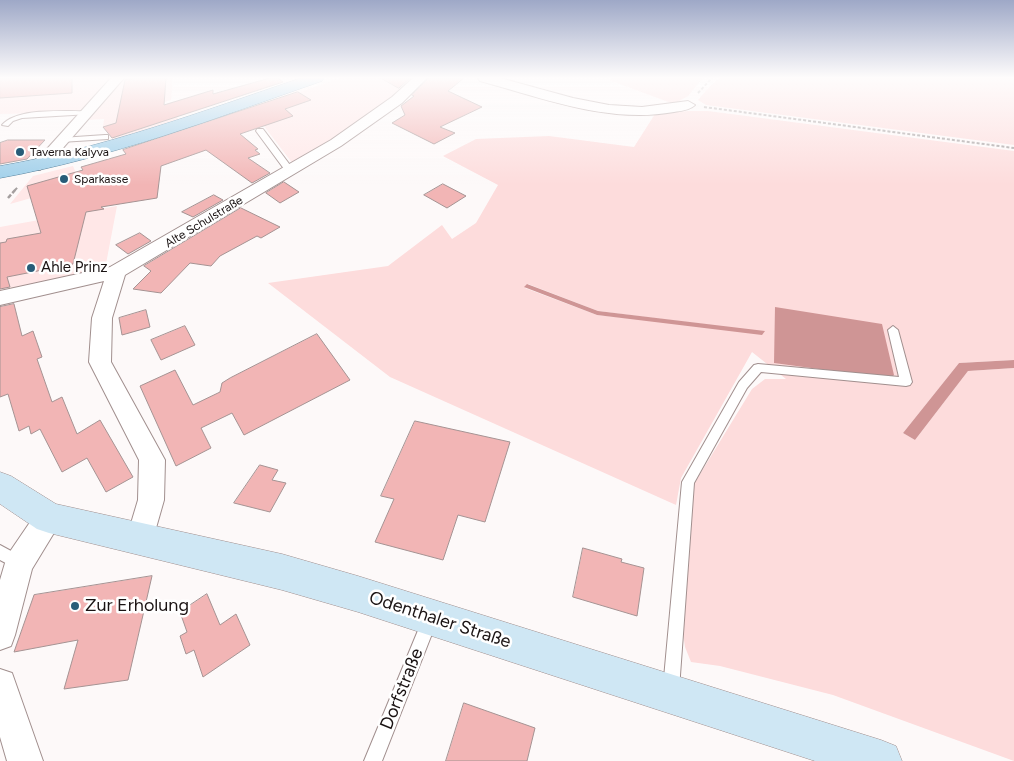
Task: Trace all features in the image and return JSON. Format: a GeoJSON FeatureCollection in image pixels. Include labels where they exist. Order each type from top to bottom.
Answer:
{"type":"FeatureCollection","features":[{"type":"Feature","properties":{"kind":"main road"},"geometry":{"type":"LineString","coordinates":[[0,172],[35,167],[96,152],[211,114]]}},
{"type":"Feature","properties":{"kind":"main road","name":"Odenthaler Straße"},"geometry":{"type":"LineString","coordinates":[[0,486],[49,518],[282,572],[431,617],[881,761]]}},
{"type":"Feature","properties":{"kind":"street"},"geometry":{"type":"LineString","coordinates":[[35,167],[88,114]]}},
{"type":"Feature","properties":{"kind":"street","name":"Alte Schulstraße"},"geometry":{"type":"LineString","coordinates":[[0,298],[116,272],[290,171],[379,114]]}},
{"type":"Feature","properties":{"kind":"street"},"geometry":{"type":"LineString","coordinates":[[116,272],[102,318],[100,362],[152,460],[151,500],[140,540]]}},
{"type":"Feature","properties":{"kind":"street"},"geometry":{"type":"LineString","coordinates":[[0,635],[10,557],[49,518]]}},
{"type":"Feature","properties":{"kind":"street"},"geometry":{"type":"LineString","coordinates":[[0,685],[25,761]]}},
{"type":"Feature","properties":{"kind":"lane"},"geometry":{"type":"LineString","coordinates":[[6,125],[11,120],[21,116],[77,114]]}},
{"type":"Feature","properties":{"kind":"lane"},"geometry":{"type":"LineString","coordinates":[[260,131],[290,171]]}},
{"type":"Feature","properties":{"kind":"lane"},"geometry":{"type":"LineString","coordinates":[[62,140],[105,137]]}},
{"type":"Feature","properties":{"kind":"lane"},"geometry":{"type":"LineString","coordinates":[[670,693],[688,482],[743,385],[758,368],[906,382],[894,330]]}},
{"type":"Feature","properties":{"kind":"lane","name":"Dorfstraße"},"geometry":{"type":"LineString","coordinates":[[373,761],[431,617]]}},
{"type":"Feature","properties":{"kind":"path"},"geometry":{"type":"LineString","coordinates":[[753,114],[1014,148]]}},
{"type":"Feature","properties":{"kind":"shaded area"},"geometry":{"type":"Polygon","coordinates":[[[92,114],[173,114],[179,119],[114,140],[103,127],[104,119],[86,120],[92,114]]]}},
{"type":"Feature","properties":{"kind":"shaded area"},"geometry":{"type":"Polygon","coordinates":[[[254,114],[371,114],[351,128],[293,164],[254,114]]]}},
{"type":"Feature","properties":{"kind":"shaded area"},"geometry":{"type":"Polygon","coordinates":[[[655,114],[727,114],[1014,151],[1014,360],[959,363],[903,433],[915,440],[968,371],[1014,368],[1014,761],[833,695],[720,666],[691,662],[685,647],[682,626],[694,484],[752,389],[765,379],[786,379],[752,352],[681,478],[676,505],[390,377],[268,283],[388,266],[442,225],[452,239],[476,223],[498,185],[443,156],[476,139],[549,136],[634,147],[655,114]],[[528,284],[525,288],[597,315],[765,332],[598,311],[528,284]]]}},
{"type":"Feature","properties":{"kind":"shaded area"},"geometry":{"type":"Polygon","coordinates":[[[772,114],[1014,114],[1014,145],[772,114]]]}},
{"type":"Feature","properties":{"kind":"shaded area"},"geometry":{"type":"Polygon","coordinates":[[[73,166],[81,184],[10,204],[33,176],[73,166]]]}},
{"type":"Feature","properties":{"kind":"shaded area"},"geometry":{"type":"Polygon","coordinates":[[[117,206],[105,269],[0,290],[0,227],[117,206]]]}},
{"type":"Feature","properties":{"kind":"shaded area"},"geometry":{"type":"Polygon","coordinates":[[[527,284],[598,311],[765,331],[762,335],[597,315],[524,287],[527,284]]]}},
{"type":"Feature","properties":{"kind":"shaded area"},"geometry":{"type":"Polygon","coordinates":[[[775,307],[882,324],[894,375],[891,378],[886,378],[774,363],[775,307]]]}},
{"type":"Feature","properties":{"kind":"shaded area"},"geometry":{"type":"Polygon","coordinates":[[[1014,360],[1014,368],[968,371],[915,440],[903,433],[959,363],[1014,360]]]}},
{"type":"Feature","properties":{"kind":"building"},"geometry":{"type":"Polygon","coordinates":[[[118,114],[187,114],[112,138],[103,127],[116,123],[118,114]]]}},
{"type":"Feature","properties":{"kind":"building"},"geometry":{"type":"Polygon","coordinates":[[[233,114],[290,114],[293,116],[240,134],[258,149],[255,150],[260,154],[248,158],[270,173],[252,183],[206,150],[161,166],[157,198],[101,207],[104,209],[86,212],[73,264],[7,277],[10,287],[0,289],[0,243],[6,242],[7,239],[41,233],[27,186],[83,170],[81,167],[126,154],[123,150],[233,114]]]}},
{"type":"Feature","properties":{"kind":"building"},"geometry":{"type":"Polygon","coordinates":[[[404,114],[468,114],[440,127],[455,133],[434,144],[392,123],[405,115],[404,114]]]}},
{"type":"Feature","properties":{"kind":"building","name":"Taverna Kalyva"},"geometry":{"type":"Polygon","coordinates":[[[8,140],[45,140],[27,159],[0,164],[0,143],[8,140]]]}},
{"type":"Feature","properties":{"kind":"building"},"geometry":{"type":"Polygon","coordinates":[[[284,182],[299,192],[280,203],[266,193],[284,182]]]}},
{"type":"Feature","properties":{"kind":"building"},"geometry":{"type":"Polygon","coordinates":[[[443,184],[466,196],[447,208],[424,195],[443,184]]]}},
{"type":"Feature","properties":{"kind":"building"},"geometry":{"type":"Polygon","coordinates":[[[214,195],[223,200],[193,217],[182,212],[214,195]]]}},
{"type":"Feature","properties":{"kind":"building"},"geometry":{"type":"Polygon","coordinates":[[[241,208],[280,227],[261,238],[257,236],[220,256],[211,266],[190,263],[161,293],[133,289],[151,271],[144,266],[241,208]]]}},
{"type":"Feature","properties":{"kind":"building"},"geometry":{"type":"Polygon","coordinates":[[[140,233],[151,241],[128,254],[116,245],[140,233]]]}},
{"type":"Feature","properties":{"kind":"building"},"geometry":{"type":"Polygon","coordinates":[[[14,304],[22,336],[33,331],[42,357],[37,359],[52,402],[62,397],[77,434],[100,420],[133,477],[106,492],[87,458],[62,472],[40,429],[31,434],[29,426],[19,431],[8,394],[0,397],[0,307],[14,304]]]}},
{"type":"Feature","properties":{"kind":"building"},"geometry":{"type":"Polygon","coordinates":[[[146,310],[150,327],[122,335],[119,318],[146,310]]]}},
{"type":"Feature","properties":{"kind":"building"},"geometry":{"type":"Polygon","coordinates":[[[185,326],[195,345],[161,360],[151,340],[185,326]]]}},
{"type":"Feature","properties":{"kind":"building"},"geometry":{"type":"Polygon","coordinates":[[[317,334],[350,380],[244,435],[232,413],[201,428],[211,448],[176,466],[140,386],[175,370],[193,405],[220,392],[222,383],[230,378],[317,334]]]}},
{"type":"Feature","properties":{"kind":"building"},"geometry":{"type":"Polygon","coordinates":[[[415,421],[510,442],[485,522],[458,515],[443,560],[375,542],[394,499],[381,496],[415,421]]]}},
{"type":"Feature","properties":{"kind":"building"},"geometry":{"type":"Polygon","coordinates":[[[260,465],[278,470],[272,480],[286,483],[270,512],[234,503],[260,465]]]}},
{"type":"Feature","properties":{"kind":"building"},"geometry":{"type":"Polygon","coordinates":[[[583,548],[622,559],[621,562],[644,568],[637,616],[573,597],[583,548]]]}},
{"type":"Feature","properties":{"kind":"building"},"geometry":{"type":"Polygon","coordinates":[[[152,576],[128,680],[64,689],[78,640],[14,652],[34,595],[152,576]]]}},
{"type":"Feature","properties":{"kind":"building"},"geometry":{"type":"Polygon","coordinates":[[[207,594],[220,625],[236,614],[250,645],[203,677],[194,650],[186,654],[180,636],[187,632],[180,612],[207,594]]]}},
{"type":"Feature","properties":{"kind":"building"},"geometry":{"type":"Polygon","coordinates":[[[464,703],[535,728],[527,761],[446,761],[464,703]]]}},
{"type":"Feature","properties":{"kind":"place","name":"Taverna Kalyva"},"geometry":{"type":"Point","coordinates":[20,152]}},
{"type":"Feature","properties":{"kind":"place","name":"Sparkasse"},"geometry":{"type":"Point","coordinates":[64,179]}},
{"type":"Feature","properties":{"kind":"place","name":"Ahle Prinz"},"geometry":{"type":"Point","coordinates":[31,268]}},
{"type":"Feature","properties":{"kind":"place","name":"Zur Erholung"},"geometry":{"type":"Point","coordinates":[75,606]}}]}
